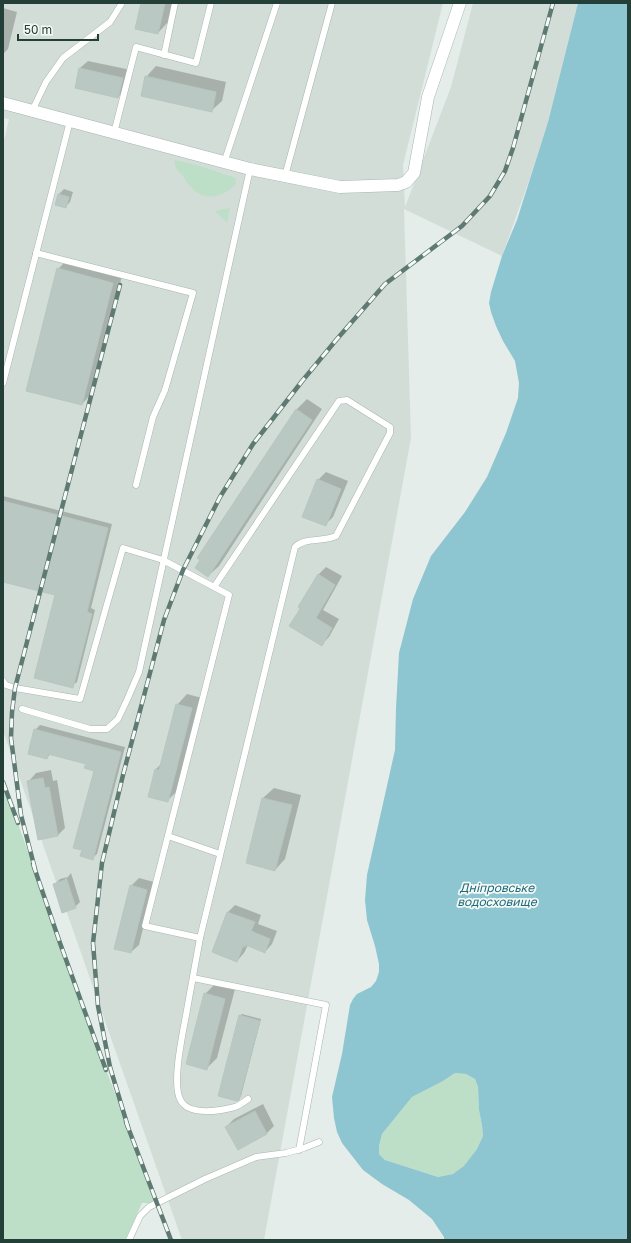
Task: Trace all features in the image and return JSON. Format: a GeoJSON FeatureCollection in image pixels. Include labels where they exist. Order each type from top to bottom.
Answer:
{"type":"FeatureCollection","features":[{"type":"Feature","properties":{"kind":"street"},"geometry":{"type":"LineString","coordinates":[[3,103],[250,169],[340,187],[398,185],[406,182],[414,173],[428,97],[460,3]]}},
{"type":"Feature","properties":{"kind":"lane"},"geometry":{"type":"LineString","coordinates":[[32,111],[46,82],[63,58],[110,22],[122,3]]}},
{"type":"Feature","properties":{"kind":"lane"},"geometry":{"type":"LineString","coordinates":[[164,55],[175,3]]}},
{"type":"Feature","properties":{"kind":"lane"},"geometry":{"type":"LineString","coordinates":[[114,133],[136,47],[196,63],[211,3]]}},
{"type":"Feature","properties":{"kind":"lane"},"geometry":{"type":"LineString","coordinates":[[224,163],[277,3]]}},
{"type":"Feature","properties":{"kind":"lane"},"geometry":{"type":"LineString","coordinates":[[285,176],[332,3]]}},
{"type":"Feature","properties":{"kind":"lane"},"geometry":{"type":"LineString","coordinates":[[3,383],[70,121]]}},
{"type":"Feature","properties":{"kind":"lane"},"geometry":{"type":"LineString","coordinates":[[22,709],[90,729],[106,729],[118,719],[139,672],[250,169]]}},
{"type":"Feature","properties":{"kind":"lane"},"geometry":{"type":"LineString","coordinates":[[36,253],[193,293],[165,390],[153,417],[136,484]]}},
{"type":"Feature","properties":{"kind":"lane"},"geometry":{"type":"LineString","coordinates":[[214,587],[339,401],[347,400],[390,427],[390,433],[336,536],[331,539],[298,543],[294,547],[200,938],[178,1060],[177,1088],[180,1101],[189,1108],[199,1111],[212,1112],[236,1106],[248,1099]]}},
{"type":"Feature","properties":{"kind":"lane"},"geometry":{"type":"LineString","coordinates":[[3,681],[6,685],[16,688],[80,699],[123,548],[163,560],[229,594],[145,926],[200,938]]}},
{"type":"Feature","properties":{"kind":"lane"},"geometry":{"type":"LineString","coordinates":[[168,836],[220,854]]}},
{"type":"Feature","properties":{"kind":"lane"},"geometry":{"type":"LineString","coordinates":[[193,978],[326,1005],[299,1150]]}},
{"type":"Feature","properties":{"kind":"lane"},"geometry":{"type":"LineString","coordinates":[[129,1240],[140,1216],[149,1207],[256,1156],[286,1153],[299,1150],[319,1142]]}},
{"type":"Feature","properties":{"kind":"shaded area"},"geometry":{"type":"Polygon","coordinates":[[[3,3],[443,3],[403,165],[405,207],[451,87],[473,3],[578,3],[548,122],[502,256],[404,209],[411,438],[264,1240],[182,1240],[3,731],[3,145],[9,119],[3,118],[3,3]]]}},
{"type":"Feature","properties":{"kind":"green space"},"geometry":{"type":"Polygon","coordinates":[[[175,160],[200,166],[235,178],[236,183],[228,191],[217,196],[206,196],[200,194],[191,188],[177,169],[175,160]]]}},
{"type":"Feature","properties":{"kind":"green space"},"geometry":{"type":"Polygon","coordinates":[[[230,208],[227,223],[215,211],[230,208]]]}},
{"type":"Feature","properties":{"kind":"green space"},"geometry":{"type":"Polygon","coordinates":[[[3,782],[108,1075],[157,1203],[142,1203],[125,1240],[3,1240],[3,782]]]}},
{"type":"Feature","properties":{"kind":"green space"},"geometry":{"type":"Polygon","coordinates":[[[455,1073],[466,1074],[475,1079],[478,1087],[479,1110],[482,1125],[483,1136],[477,1149],[464,1167],[453,1174],[438,1177],[385,1160],[379,1154],[382,1134],[412,1097],[455,1073]]]}},
{"type":"Feature","properties":{"kind":"water","name":"Дніпровське водосховище"},"geometry":{"type":"Polygon","coordinates":[[[578,3],[628,3],[628,1240],[444,1240],[444,1237],[432,1219],[409,1200],[382,1184],[363,1170],[342,1143],[337,1132],[332,1097],[342,1054],[350,1005],[357,994],[371,987],[376,981],[379,972],[379,964],[375,946],[367,920],[365,900],[367,875],[395,750],[399,653],[413,599],[431,556],[465,512],[487,477],[506,433],[518,398],[519,383],[515,361],[496,326],[489,303],[502,256],[517,220],[548,122],[578,3]],[[455,1073],[412,1097],[382,1134],[379,1154],[385,1160],[438,1177],[453,1174],[464,1166],[477,1149],[483,1136],[479,1110],[478,1087],[475,1079],[466,1074],[455,1073]]]}},
{"type":"Feature","properties":{"kind":"building"},"geometry":{"type":"Polygon","coordinates":[[[141,3],[165,3],[158,34],[135,29],[141,3]]]}},
{"type":"Feature","properties":{"kind":"building"},"geometry":{"type":"Polygon","coordinates":[[[79,68],[123,78],[118,98],[75,88],[79,68]]]}},
{"type":"Feature","properties":{"kind":"building"},"geometry":{"type":"Polygon","coordinates":[[[145,76],[216,92],[212,112],[141,96],[145,76]]]}},
{"type":"Feature","properties":{"kind":"building"},"geometry":{"type":"Polygon","coordinates":[[[58,194],[69,197],[66,208],[55,205],[58,194]]]}},
{"type":"Feature","properties":{"kind":"building"},"geometry":{"type":"Polygon","coordinates":[[[57,268],[113,283],[82,405],[26,391],[57,268]]]}},
{"type":"Feature","properties":{"kind":"building"},"geometry":{"type":"Polygon","coordinates":[[[296,409],[312,420],[208,577],[195,568],[200,560],[197,558],[296,409]]]}},
{"type":"Feature","properties":{"kind":"building"},"geometry":{"type":"Polygon","coordinates":[[[317,479],[341,489],[326,526],[302,517],[317,479]]]}},
{"type":"Feature","properties":{"kind":"building"},"geometry":{"type":"Polygon","coordinates":[[[3,501],[108,528],[87,612],[92,614],[73,688],[34,678],[55,595],[3,582],[3,501]]]}},
{"type":"Feature","properties":{"kind":"building"},"geometry":{"type":"Polygon","coordinates":[[[318,574],[335,585],[316,618],[332,628],[322,646],[289,626],[300,609],[298,607],[318,574]]]}},
{"type":"Feature","properties":{"kind":"building"},"geometry":{"type":"Polygon","coordinates":[[[176,704],[192,708],[168,802],[148,797],[155,769],[159,770],[176,704]]]}},
{"type":"Feature","properties":{"kind":"building"},"geometry":{"type":"Polygon","coordinates":[[[34,729],[121,752],[93,860],[80,856],[82,850],[73,848],[94,771],[84,768],[86,764],[48,754],[47,759],[28,754],[34,729]]]}},
{"type":"Feature","properties":{"kind":"building"},"geometry":{"type":"Polygon","coordinates":[[[43,778],[45,788],[49,787],[58,836],[38,840],[27,781],[43,778]]]}},
{"type":"Feature","properties":{"kind":"building"},"geometry":{"type":"Polygon","coordinates":[[[262,798],[292,805],[275,871],[246,863],[262,798]]]}},
{"type":"Feature","properties":{"kind":"building"},"geometry":{"type":"Polygon","coordinates":[[[66,877],[76,908],[62,913],[53,884],[65,880],[66,877]]]}},
{"type":"Feature","properties":{"kind":"building"},"geometry":{"type":"Polygon","coordinates":[[[130,885],[147,890],[131,953],[114,949],[130,885]]]}},
{"type":"Feature","properties":{"kind":"building"},"geometry":{"type":"Polygon","coordinates":[[[227,912],[255,922],[251,931],[270,939],[265,953],[246,945],[245,947],[243,946],[237,962],[212,952],[227,912]]]}},
{"type":"Feature","properties":{"kind":"building"},"geometry":{"type":"Polygon","coordinates":[[[204,993],[225,999],[207,1070],[186,1064],[204,993]]]}},
{"type":"Feature","properties":{"kind":"building"},"geometry":{"type":"Polygon","coordinates":[[[239,1015],[260,1021],[239,1100],[237,1101],[218,1096],[239,1015]]]}},
{"type":"Feature","properties":{"kind":"building"},"geometry":{"type":"Polygon","coordinates":[[[255,1111],[267,1134],[238,1150],[225,1127],[255,1111]]]}},
{"type":"Feature","properties":{"kind":"railway"},"geometry":{"type":"LineString","coordinates":[[128,1127],[110,1067],[98,1006],[93,943],[102,863],[123,775],[164,620],[183,570],[220,497],[253,444],[303,380],[385,284],[462,226],[490,196],[505,171],[513,148],[553,3]]}},
{"type":"Feature","properties":{"kind":"railway"},"geometry":{"type":"LineString","coordinates":[[35,869],[21,815],[11,738],[15,688],[120,285]]}},
{"type":"Feature","properties":{"kind":"railway"},"geometry":{"type":"LineString","coordinates":[[3,782],[18,823]]}},
{"type":"Feature","properties":{"kind":"railway"},"geometry":{"type":"LineString","coordinates":[[33,864],[106,1070]]}},
{"type":"Feature","properties":{"kind":"railway"},"geometry":{"type":"LineString","coordinates":[[126,1122],[171,1240]]}}]}
